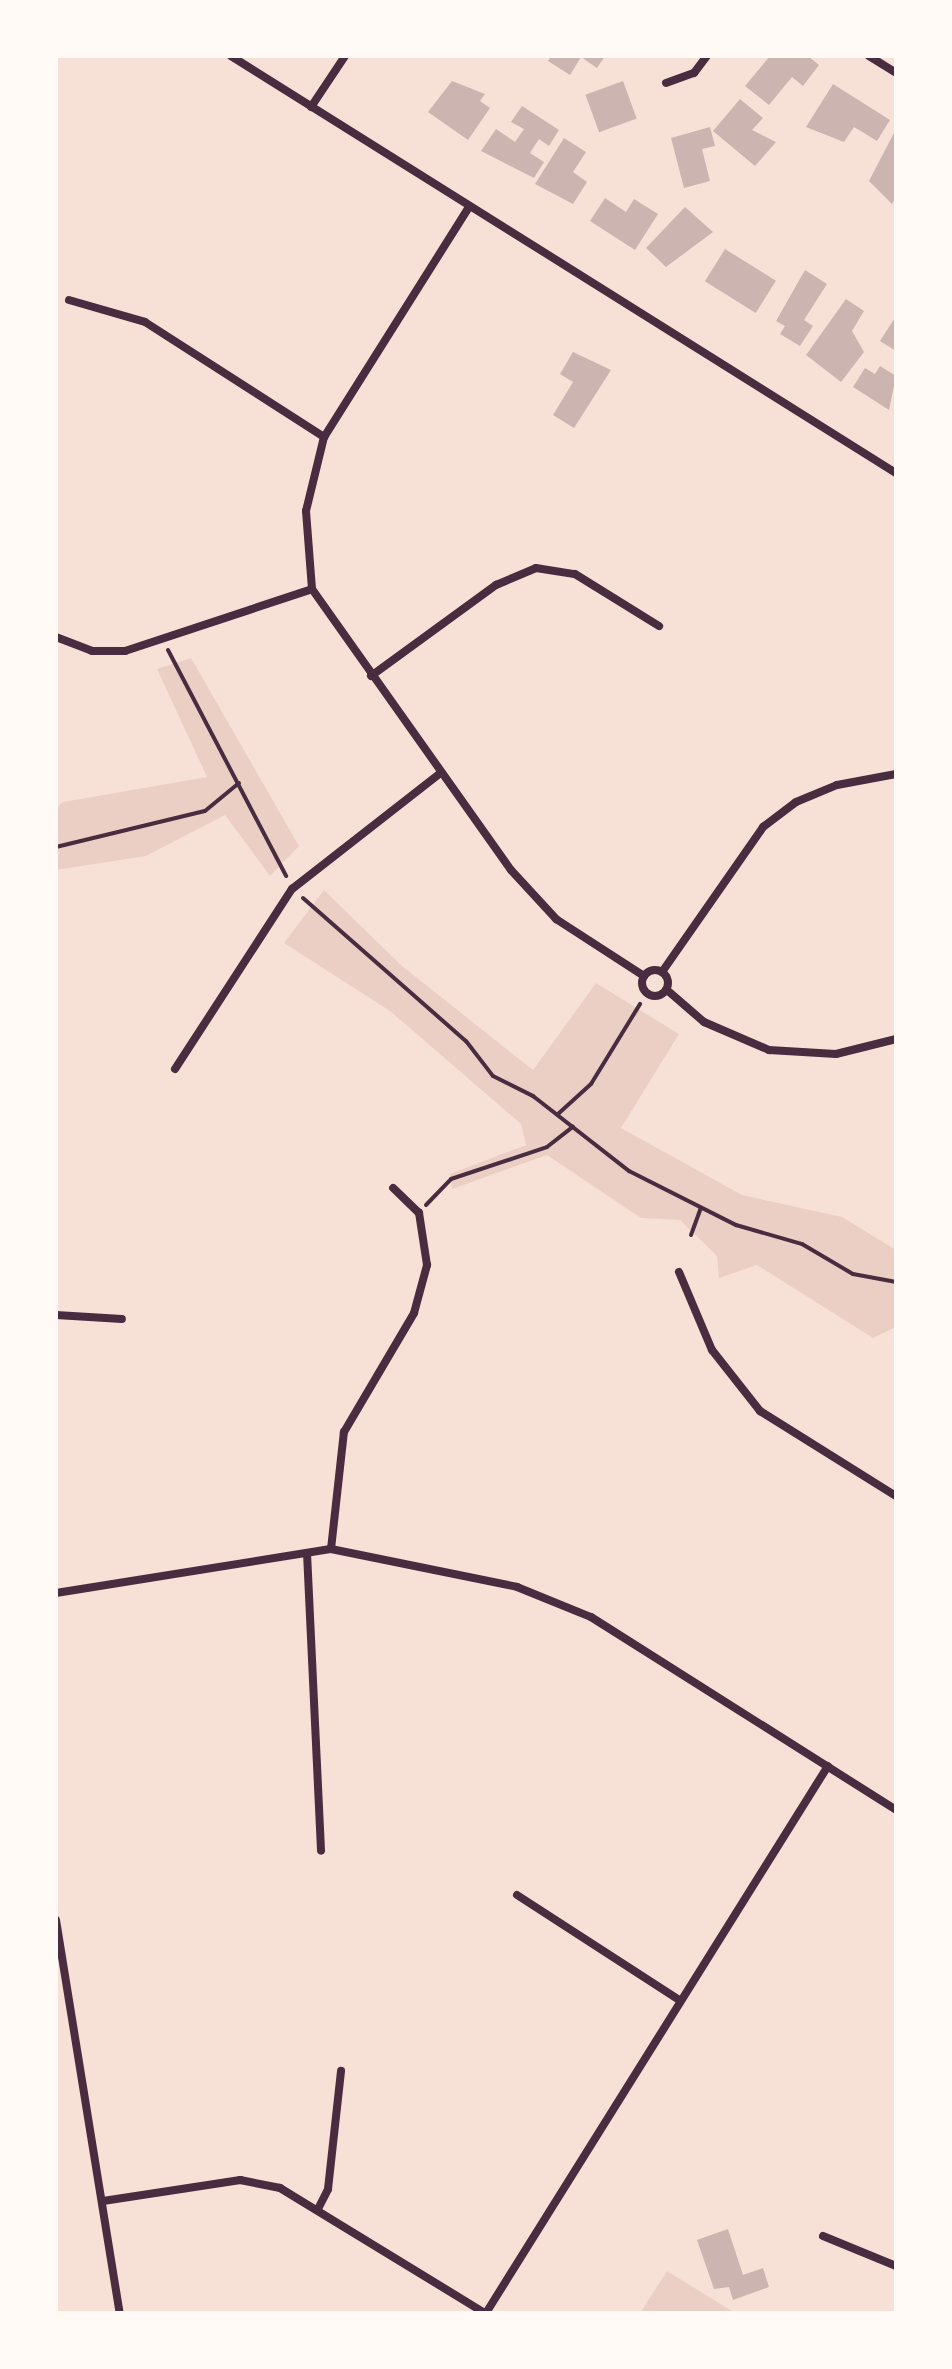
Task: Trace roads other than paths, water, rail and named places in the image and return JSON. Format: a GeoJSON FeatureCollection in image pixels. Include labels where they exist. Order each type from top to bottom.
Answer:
{"type":"FeatureCollection","features":[{"type":"Feature","properties":{"kind":"street"},"geometry":{"type":"LineString","coordinates":[[231,56],[896,473]]}},
{"type":"Feature","properties":{"kind":"street"},"geometry":{"type":"LineString","coordinates":[[311,107],[345,56]]}},
{"type":"Feature","properties":{"kind":"street"},"geometry":{"type":"LineString","coordinates":[[666,83],[694,73],[707,56]]}},
{"type":"Feature","properties":{"kind":"street"},"geometry":{"type":"LineString","coordinates":[[869,56],[896,73]]}},
{"type":"Feature","properties":{"kind":"street"},"geometry":{"type":"LineString","coordinates":[[469,207],[324,437],[306,511],[312,589],[438,775],[556,919],[644,976],[662,972],[763,827],[796,802],[837,785],[896,774]]}},
{"type":"Feature","properties":{"kind":"street"},"geometry":{"type":"LineString","coordinates":[[69,300],[145,322],[324,437]]}},
{"type":"Feature","properties":{"kind":"street"},"geometry":{"type":"LineString","coordinates":[[371,676],[496,585],[536,568],[575,574],[659,626]]}},
{"type":"Feature","properties":{"kind":"street"},"geometry":{"type":"LineString","coordinates":[[56,637],[92,651],[163,640],[312,589]]}},
{"type":"Feature","properties":{"kind":"street"},"geometry":{"type":"LineString","coordinates":[[175,1069],[292,889],[438,775]]}},
{"type":"Feature","properties":{"kind":"street"},"geometry":{"type":"LineString","coordinates":[[662,972],[667,990],[704,1022],[769,1050],[836,1054],[896,1039]]}},
{"type":"Feature","properties":{"kind":"street"},"geometry":{"type":"LineString","coordinates":[[644,976],[647,994],[667,990]]}},
{"type":"Feature","properties":{"kind":"street"},"geometry":{"type":"LineString","coordinates":[[331,1549],[344,1432],[422,1289],[427,1237],[419,1213],[393,1188]]}},
{"type":"Feature","properties":{"kind":"street"},"geometry":{"type":"LineString","coordinates":[[679,1272],[712,1350],[760,1411],[896,1496]]}},
{"type":"Feature","properties":{"kind":"street"},"geometry":{"type":"LineString","coordinates":[[56,1315],[122,1319]]}},
{"type":"Feature","properties":{"kind":"street"},"geometry":{"type":"LineString","coordinates":[[56,1593],[331,1549],[517,1587],[591,1617],[896,1810]]}},
{"type":"Feature","properties":{"kind":"street"},"geometry":{"type":"LineString","coordinates":[[307,1553],[321,1851]]}},
{"type":"Feature","properties":{"kind":"street"},"geometry":{"type":"LineString","coordinates":[[103,2201],[240,2180],[280,2188],[486,2313],[828,1766]]}},
{"type":"Feature","properties":{"kind":"street"},"geometry":{"type":"LineString","coordinates":[[517,1895],[679,2000]]}},
{"type":"Feature","properties":{"kind":"street"},"geometry":{"type":"LineString","coordinates":[[56,1920],[120,2313]]}},
{"type":"Feature","properties":{"kind":"street"},"geometry":{"type":"LineString","coordinates":[[318,2209],[328,2189],[341,2071]]}},
{"type":"Feature","properties":{"kind":"street"},"geometry":{"type":"LineString","coordinates":[[823,2236],[896,2266]]}}]}
